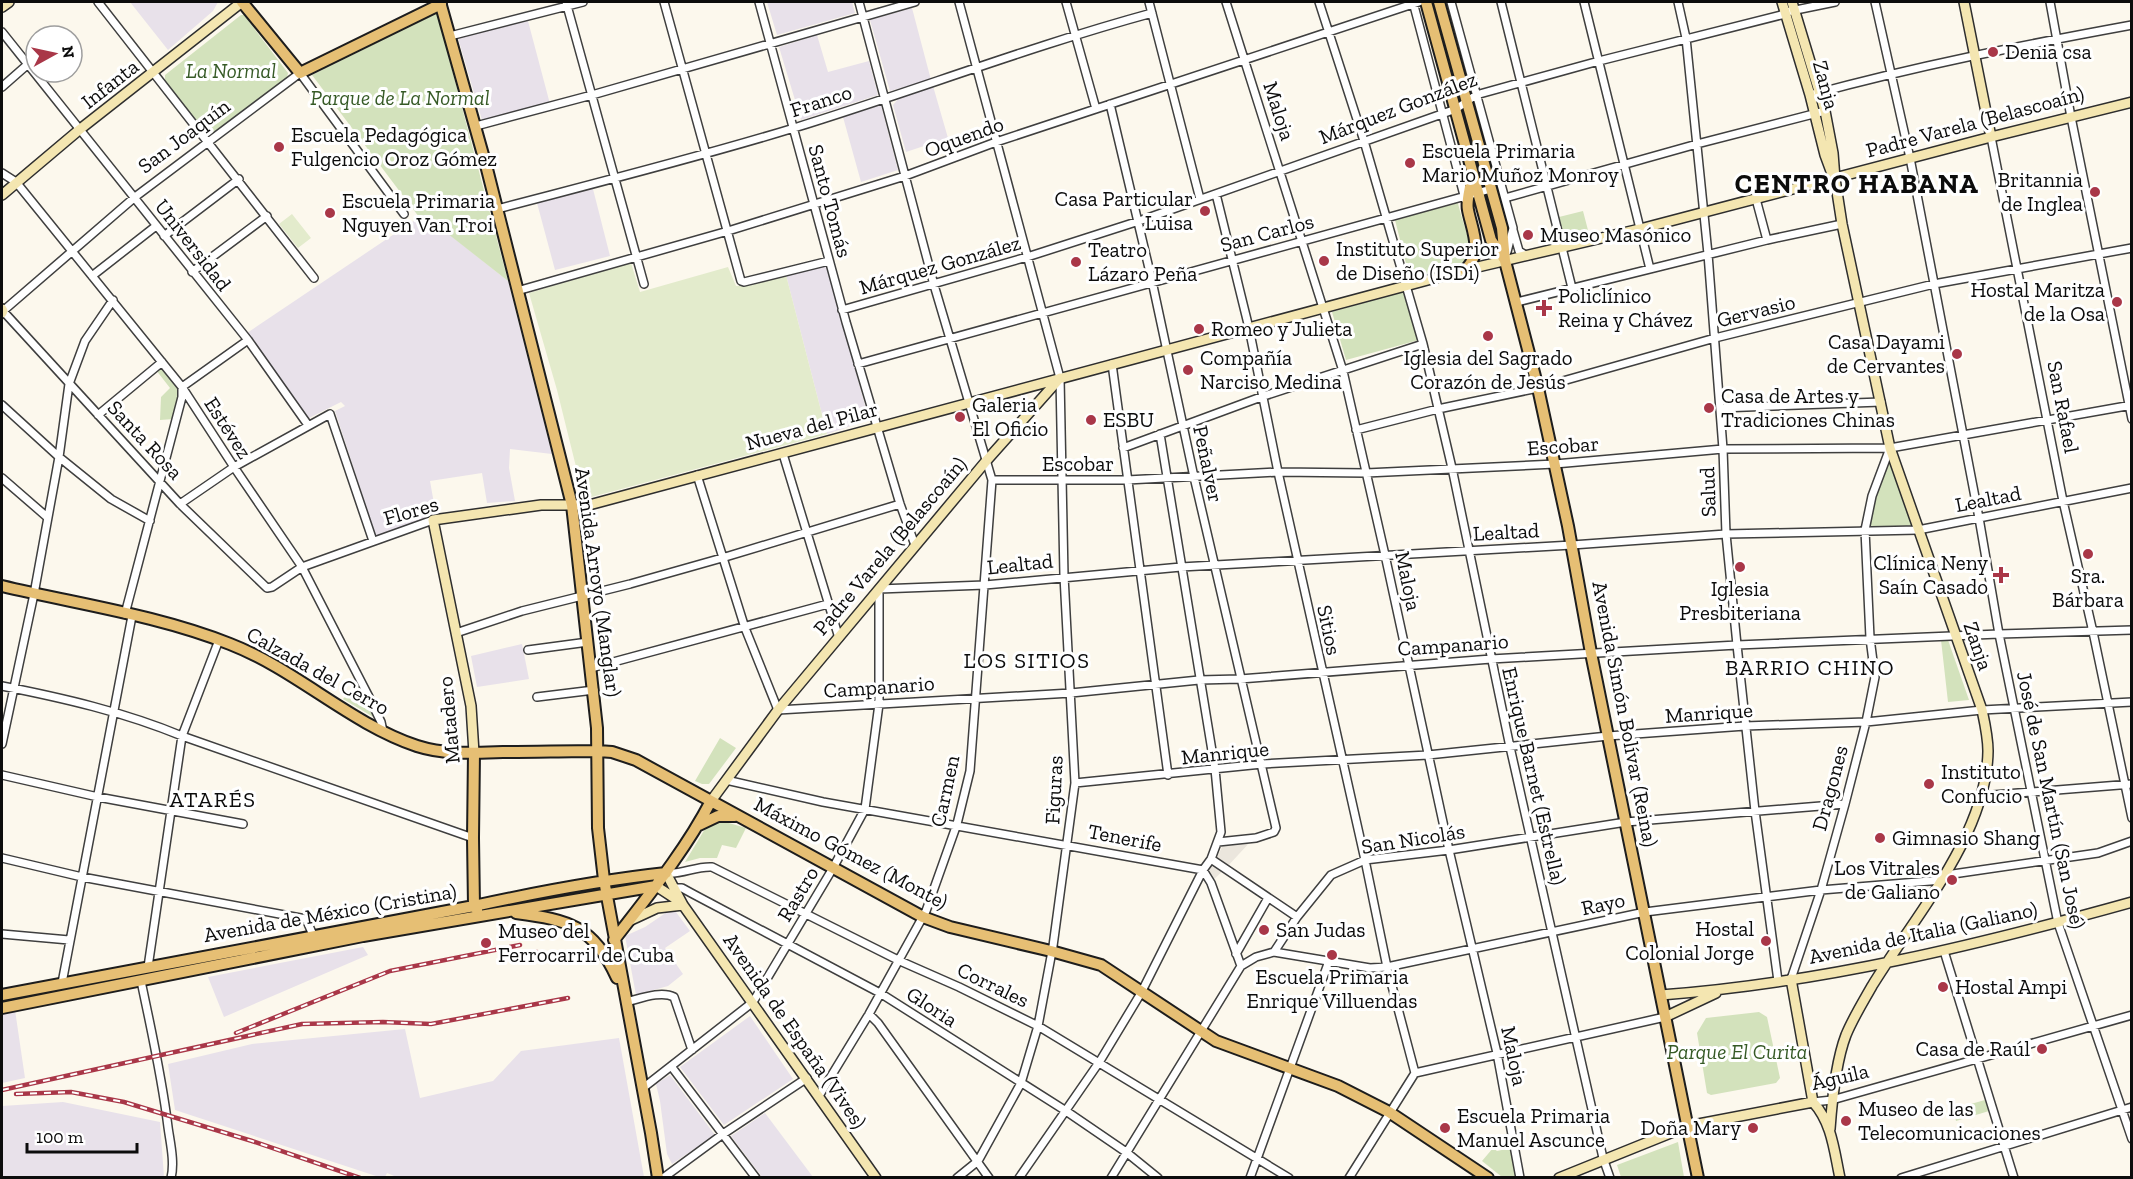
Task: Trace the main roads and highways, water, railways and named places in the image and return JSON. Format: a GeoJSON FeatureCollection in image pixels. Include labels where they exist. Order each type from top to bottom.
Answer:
{"type":"FeatureCollection","features":[{"type":"Feature","properties":{"kind":"main road"},"geometry":{"type":"LineString","coordinates":[[2,7],[9,2]]}},
{"type":"Feature","properties":{"kind":"main road","name":"Infanta"},"geometry":{"type":"LineString","coordinates":[[2,195],[242,2]]}},
{"type":"Feature","properties":{"kind":"main road","name":"San Joaquín"},"geometry":{"type":"LineString","coordinates":[[242,2],[300,73],[442,2]]}},
{"type":"Feature","properties":{"kind":"main road","name":"Avenida Arroyo (Manglar)"},"geometry":{"type":"LineString","coordinates":[[442,2],[476,126],[572,505],[594,690],[598,751],[598,828],[604,880],[658,1178]]}},
{"type":"Feature","properties":{"kind":"main road"},"geometry":{"type":"LineString","coordinates":[[1426,2],[1472,171],[1467,207],[1476,243],[1473,260],[1465,270]]}},
{"type":"Feature","properties":{"kind":"main road"},"geometry":{"type":"LineString","coordinates":[[1439,2],[1471,98],[1502,228],[1506,261]]}},
{"type":"Feature","properties":{"kind":"main road","name":"Zanja"},"geometry":{"type":"LineString","coordinates":[[1782,2],[1791,8],[1820,92],[1820,112]]}},
{"type":"Feature","properties":{"kind":"main road","name":"San Rafael"},"geometry":{"type":"LineString","coordinates":[[1964,2],[1991,136]]}},
{"type":"Feature","properties":{"kind":"main road","name":"Zanja"},"geometry":{"type":"LineString","coordinates":[[1791,8],[1810,95],[1820,112],[1833,153],[1842,224],[1890,448],[1982,710],[1988,749],[1987,766],[1980,796],[1969,826],[1944,878],[1887,962],[1846,1035],[1832,1100]]}},
{"type":"Feature","properties":{"kind":"main road","name":"Padre Varela (Belascoaín)"},"geometry":{"type":"LineString","coordinates":[[614,940],[666,873],[699,825],[711,801],[778,710],[987,460],[1060,378],[1465,270],[1704,213],[1991,136],[2132,102]]}},
{"type":"Feature","properties":{"kind":"main road"},"geometry":{"type":"LineString","coordinates":[[1470,194],[1491,240],[1506,261]]}},
{"type":"Feature","properties":{"kind":"main road","name":"Avenida Simón Bolívar (Reina)"},"geometry":{"type":"LineString","coordinates":[[1506,261],[1538,388],[1572,545],[1591,653],[1698,1178]]}},
{"type":"Feature","properties":{"kind":"main road","name":"Nueva del Pilar"},"geometry":{"type":"LineString","coordinates":[[572,505],[589,504],[783,454],[1060,378]]}},
{"type":"Feature","properties":{"kind":"main road","name":"Flores"},"geometry":{"type":"LineString","coordinates":[[433,520],[541,505],[572,505]]}},
{"type":"Feature","properties":{"kind":"main road","name":"Matadero"},"geometry":{"type":"LineString","coordinates":[[433,520],[471,706],[474,753],[474,906]]}},
{"type":"Feature","properties":{"kind":"main road","name":"Calzada del Cerro"},"geometry":{"type":"LineString","coordinates":[[2,586],[129,615],[219,640],[274,664],[351,714],[383,730],[424,748],[453,753],[474,753]]}},
{"type":"Feature","properties":{"kind":"main road","name":"Máximo Gómez (Monte)"},"geometry":{"type":"LineString","coordinates":[[474,753],[598,751],[618,754],[642,762],[923,917],[968,931],[1101,965],[1224,1045],[1338,1086],[1389,1112],[1488,1178]]}},
{"type":"Feature","properties":{"kind":"main road"},"geometry":{"type":"LineString","coordinates":[[699,825],[717,816],[727,815],[741,818]]}},
{"type":"Feature","properties":{"kind":"main road","name":"Avenida de México (Cristina)"},"geometry":{"type":"LineString","coordinates":[[2,995],[474,906],[543,890],[666,873]]}},
{"type":"Feature","properties":{"kind":"main road","name":"Avenida de España (Vives)"},"geometry":{"type":"LineString","coordinates":[[666,873],[678,888],[684,905],[876,1178]]}},
{"type":"Feature","properties":{"kind":"main road"},"geometry":{"type":"LineString","coordinates":[[507,912],[656,886]]}},
{"type":"Feature","properties":{"kind":"main road","name":"Avenida de España (Vives)"},"geometry":{"type":"LineString","coordinates":[[656,886],[684,905]]}},
{"type":"Feature","properties":{"kind":"main road","name":"Avenida de Italia (Galiano)"},"geometry":{"type":"LineString","coordinates":[[1661,995],[1721,991],[1944,951],[2132,902]]}},
{"type":"Feature","properties":{"kind":"main road"},"geometry":{"type":"LineString","coordinates":[[629,921],[657,908],[684,905]]}},
{"type":"Feature","properties":{"kind":"main road"},"geometry":{"type":"LineString","coordinates":[[474,906],[485,915]]}},
{"type":"Feature","properties":{"kind":"main road"},"geometry":{"type":"LineString","coordinates":[[507,912],[563,922],[584,932],[594,940],[608,959],[625,998]]}},
{"type":"Feature","properties":{"kind":"main road","name":"Avenida de México (Cristina)"},"geometry":{"type":"LineString","coordinates":[[2,1008],[363,936],[507,912]]}},
{"type":"Feature","properties":{"kind":"main road","name":"Dragones"},"geometry":{"type":"LineString","coordinates":[[1791,979],[1813,1102],[1823,1113],[1830,1129],[1840,1178]]}},
{"type":"Feature","properties":{"kind":"main road","name":"Avenida de Italia (Galiano)"},"geometry":{"type":"LineString","coordinates":[[1665,1017],[1721,991]]}},
{"type":"Feature","properties":{"kind":"main road","name":"Dragones"},"geometry":{"type":"LineString","coordinates":[[1830,1129],[1832,1100]]}},
{"type":"Feature","properties":{"kind":"main road","name":"Águila"},"geometry":{"type":"LineString","coordinates":[[1559,1178],[1603,1158],[1688,1126],[1813,1102]]}},
{"type":"Feature","properties":{"kind":"railway"},"geometry":{"type":"LineString","coordinates":[[236,1033],[390,971],[520,945]]}},
{"type":"Feature","properties":{"kind":"railway"},"geometry":{"type":"LineString","coordinates":[[506,957],[537,952]]}},
{"type":"Feature","properties":{"kind":"railway"},"geometry":{"type":"LineString","coordinates":[[2,1090],[302,1024],[383,1022],[431,1024],[568,998]]}},
{"type":"Feature","properties":{"kind":"railway"},"geometry":{"type":"LineString","coordinates":[[16,1094],[71,1092],[124,1102],[252,1141],[360,1178]]}},
{"type":"Feature","properties":{"kind":"place","name":"Denia csa"},"geometry":{"type":"Point","coordinates":[1993,52]}},
{"type":"Feature","properties":{"kind":"place","name":"Escuela Pedagógica Fulgencio Oroz Gómez"},"geometry":{"type":"Point","coordinates":[279,147]}},
{"type":"Feature","properties":{"kind":"place","name":"Escuela Primaria Mario Muñoz Monroy"},"geometry":{"type":"Point","coordinates":[1410,163]}},
{"type":"Feature","properties":{"kind":"place","name":"Britannia de Inglea"},"geometry":{"type":"Point","coordinates":[2095,192]}},
{"type":"Feature","properties":{"kind":"place","name":"Casa Particular Luisa"},"geometry":{"type":"Point","coordinates":[1205,211]}},
{"type":"Feature","properties":{"kind":"place","name":"Escuela Primaria Nguyen Van Troi"},"geometry":{"type":"Point","coordinates":[330,213]}},
{"type":"Feature","properties":{"kind":"place","name":"Museo Masónico"},"geometry":{"type":"Point","coordinates":[1528,235]}},
{"type":"Feature","properties":{"kind":"place","name":"Instituto Superior de Diseño (ISDi)"},"geometry":{"type":"Point","coordinates":[1324,261]}},
{"type":"Feature","properties":{"kind":"place","name":"Teatro Lázaro Peña"},"geometry":{"type":"Point","coordinates":[1076,262]}},
{"type":"Feature","properties":{"kind":"place","name":"Hostal Maritza de la Osa"},"geometry":{"type":"Point","coordinates":[2117,302]}},
{"type":"Feature","properties":{"kind":"place","name":"Policlínico Reina y Chávez"},"geometry":{"type":"Point","coordinates":[1544,308]}},
{"type":"Feature","properties":{"kind":"place","name":"Romeo y Julieta"},"geometry":{"type":"Point","coordinates":[1199,329]}},
{"type":"Feature","properties":{"kind":"place","name":"Iglesia del Sagrado Corazón de Jesús"},"geometry":{"type":"Point","coordinates":[1488,336]}},
{"type":"Feature","properties":{"kind":"place","name":"Casa Dayami de Cervantes"},"geometry":{"type":"Point","coordinates":[1957,354]}},
{"type":"Feature","properties":{"kind":"place","name":"Compañía Narciso Medina"},"geometry":{"type":"Point","coordinates":[1188,370]}},
{"type":"Feature","properties":{"kind":"place","name":"Casa de Artes y Tradiciones Chinas"},"geometry":{"type":"Point","coordinates":[1709,408]}},
{"type":"Feature","properties":{"kind":"place","name":"Galeria El Oficio"},"geometry":{"type":"Point","coordinates":[960,417]}},
{"type":"Feature","properties":{"kind":"place","name":"ESBU"},"geometry":{"type":"Point","coordinates":[1091,420]}},
{"type":"Feature","properties":{"kind":"place","name":"Sra. Bárbara"},"geometry":{"type":"Point","coordinates":[2088,554]}},
{"type":"Feature","properties":{"kind":"place","name":"Iglesia Presbiteriana"},"geometry":{"type":"Point","coordinates":[1740,567]}},
{"type":"Feature","properties":{"kind":"place","name":"Clínica Neny Saín Casado"},"geometry":{"type":"Point","coordinates":[2001,575]}},
{"type":"Feature","properties":{"kind":"place","name":"Instituto Confucio"},"geometry":{"type":"Point","coordinates":[1929,784]}},
{"type":"Feature","properties":{"kind":"place","name":"Gimnasio Shang"},"geometry":{"type":"Point","coordinates":[1880,838]}},
{"type":"Feature","properties":{"kind":"place","name":"Los Vitrales de Galiano"},"geometry":{"type":"Point","coordinates":[1952,880]}},
{"type":"Feature","properties":{"kind":"place","name":"San Judas"},"geometry":{"type":"Point","coordinates":[1264,930]}},
{"type":"Feature","properties":{"kind":"place","name":"Hostal Colonial Jorge"},"geometry":{"type":"Point","coordinates":[1766,941]}},
{"type":"Feature","properties":{"kind":"place","name":"Museo del Ferrocarril de Cuba"},"geometry":{"type":"Point","coordinates":[486,943]}},
{"type":"Feature","properties":{"kind":"place","name":"Escuela Primaria Enrique Villuendas"},"geometry":{"type":"Point","coordinates":[1332,955]}},
{"type":"Feature","properties":{"kind":"place","name":"Hostal Ampi"},"geometry":{"type":"Point","coordinates":[1943,987]}},
{"type":"Feature","properties":{"kind":"place","name":"Casa de Raúl"},"geometry":{"type":"Point","coordinates":[2042,1049]}},
{"type":"Feature","properties":{"kind":"place","name":"Museo de las Telecomunicaciones"},"geometry":{"type":"Point","coordinates":[1846,1121]}},
{"type":"Feature","properties":{"kind":"place","name":"Escuela Primaria Manuel Ascunce"},"geometry":{"type":"Point","coordinates":[1445,1128]}},
{"type":"Feature","properties":{"kind":"place","name":"Doña Mary"},"geometry":{"type":"Point","coordinates":[1753,1128]}},
{"type":"Feature","properties":{"kind":"district","name":"CENTRO HABANA"},"geometry":{"type":"Point","coordinates":[1857,184]}},
{"type":"Feature","properties":{"kind":"district","name":"LOS SITIOS"},"geometry":{"type":"Point","coordinates":[1027,660]}},
{"type":"Feature","properties":{"kind":"district","name":"BARRIO CHINO"},"geometry":{"type":"Point","coordinates":[1810,667]}},
{"type":"Feature","properties":{"kind":"district","name":"ATARÉS"},"geometry":{"type":"Point","coordinates":[213,799]}},
{"type":"Feature","properties":{"kind":"park label","name":"La Normal"},"geometry":{"type":"Point","coordinates":[231,71]}},
{"type":"Feature","properties":{"kind":"park label","name":"Parque de La Normal"},"geometry":{"type":"Point","coordinates":[400,98]}},
{"type":"Feature","properties":{"kind":"park label","name":"Parque El Curita"},"geometry":{"type":"Point","coordinates":[1737,1052]}}]}
